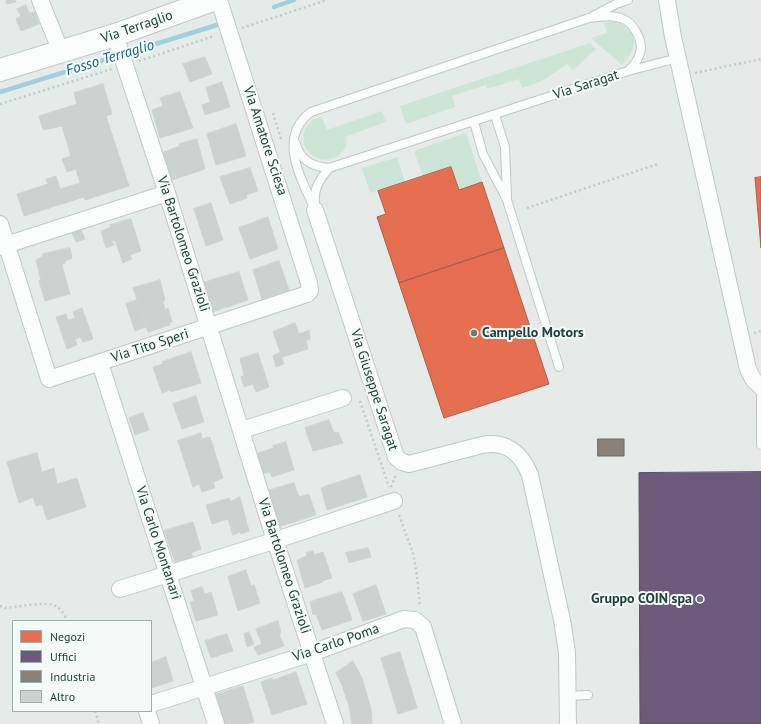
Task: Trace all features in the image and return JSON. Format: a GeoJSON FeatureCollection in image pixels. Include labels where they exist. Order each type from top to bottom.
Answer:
{"type":"FeatureCollection","features":[{"type":"Feature","properties":{"kind":"main road","name":"Via Terraglio"},"geometry":{"type":"LineString","coordinates":[[0,70],[61,52],[116,39],[213,0]]}},
{"type":"Feature","properties":{"kind":"street"},"geometry":{"type":"LineString","coordinates":[[40,0],[61,52]]}},
{"type":"Feature","properties":{"kind":"street","name":"Via Amatore Sciesa"},"geometry":{"type":"LineString","coordinates":[[219,0],[309,283]]}},
{"type":"Feature","properties":{"kind":"street"},"geometry":{"type":"LineString","coordinates":[[667,0],[678,58],[748,368],[753,379],[761,387]]}},
{"type":"Feature","properties":{"kind":"street","name":"Via Bartolomeo Grazioli"},"geometry":{"type":"LineString","coordinates":[[116,39],[118,64],[167,193],[275,540],[335,724]]}},
{"type":"Feature","properties":{"kind":"street"},"geometry":{"type":"LineString","coordinates":[[0,224],[3,246],[167,193]]}},
{"type":"Feature","properties":{"kind":"street","name":"Via Giuseppe Saragat"},"geometry":{"type":"LineString","coordinates":[[315,210],[396,457],[402,462],[410,464],[482,445],[493,444],[505,446],[515,452],[526,465],[530,475],[562,620],[567,652],[568,724]]}},
{"type":"Feature","properties":{"kind":"street","name":"Via Tito Speri"},"geometry":{"type":"LineString","coordinates":[[3,246],[49,379],[307,294],[310,291],[309,283]]}},
{"type":"Feature","properties":{"kind":"street","name":"Via Carlo Montanari"},"geometry":{"type":"LineString","coordinates":[[100,363],[216,724]]}},
{"type":"Feature","properties":{"kind":"street"},"geometry":{"type":"LineString","coordinates":[[242,430],[343,398]]}},
{"type":"Feature","properties":{"kind":"street"},"geometry":{"type":"LineString","coordinates":[[120,589],[394,501]]}},
{"type":"Feature","properties":{"kind":"street","name":"Via Carlo Poma"},"geometry":{"type":"LineString","coordinates":[[152,704],[312,652],[404,619],[415,620]]}},
{"type":"Feature","properties":{"kind":"street"},"geometry":{"type":"LineString","coordinates":[[415,620],[423,628],[453,724]]}},
{"type":"Feature","properties":{"kind":"street"},"geometry":{"type":"LineString","coordinates":[[147,712],[151,724]]}},
{"type":"Feature","properties":{"kind":"lane"},"geometry":{"type":"LineString","coordinates":[[589,18],[616,4],[628,0]]}},
{"type":"Feature","properties":{"kind":"lane","name":"Via Saragat"},"geometry":{"type":"LineString","coordinates":[[294,137],[297,127],[303,118],[311,112],[589,18],[615,16],[624,19],[637,33],[641,48],[640,55],[628,71],[329,168]]}},
{"type":"Feature","properties":{"kind":"lane"},"geometry":{"type":"LineString","coordinates":[[628,71],[678,58]]}},
{"type":"Feature","properties":{"kind":"lane"},"geometry":{"type":"LineString","coordinates":[[495,115],[504,147],[507,200]]}},
{"type":"Feature","properties":{"kind":"lane"},"geometry":{"type":"LineString","coordinates":[[474,122],[484,154],[507,200],[560,367]]}},
{"type":"Feature","properties":{"kind":"lane"},"geometry":{"type":"LineString","coordinates":[[294,137],[299,154],[308,162],[315,166],[329,168],[316,186],[314,197],[315,210]]}},
{"type":"Feature","properties":{"kind":"lane"},"geometry":{"type":"LineString","coordinates":[[294,137],[294,159],[315,210]]}},
{"type":"Feature","properties":{"kind":"lane"},"geometry":{"type":"LineString","coordinates":[[761,387],[761,445]]}},
{"type":"Feature","properties":{"kind":"lane"},"geometry":{"type":"LineString","coordinates":[[567,696],[588,695]]}},
{"type":"Feature","properties":{"kind":"path"},"geometry":{"type":"LineString","coordinates":[[682,76],[761,59]]}},
{"type":"Feature","properties":{"kind":"path"},"geometry":{"type":"LineString","coordinates":[[0,104],[118,64]]}},
{"type":"Feature","properties":{"kind":"path"},"geometry":{"type":"LineString","coordinates":[[273,113],[281,140]]}},
{"type":"Feature","properties":{"kind":"path"},"geometry":{"type":"LineString","coordinates":[[527,208],[658,164]]}},
{"type":"Feature","properties":{"kind":"path"},"geometry":{"type":"LineString","coordinates":[[380,462],[413,553],[421,608],[415,620]]}},
{"type":"Feature","properties":{"kind":"path"},"geometry":{"type":"LineString","coordinates":[[393,471],[397,473],[391,486],[394,501]]}},
{"type":"Feature","properties":{"kind":"path"},"geometry":{"type":"LineString","coordinates":[[0,606],[6,608],[44,604],[56,606],[66,616],[67,620]]}},
{"type":"Feature","properties":{"kind":"path"},"geometry":{"type":"LineString","coordinates":[[95,712],[99,724]]}},
{"type":"Feature","properties":{"kind":"green space"},"geometry":{"type":"Polygon","coordinates":[[[615,21],[623,25],[628,30],[634,40],[628,59],[622,65],[591,38],[607,33],[604,23],[615,21]]]}},
{"type":"Feature","properties":{"kind":"green space"},"geometry":{"type":"Polygon","coordinates":[[[590,43],[596,49],[573,70],[567,64],[542,81],[522,88],[519,79],[487,89],[486,85],[452,96],[455,107],[406,124],[400,106],[590,43]]]}},
{"type":"Feature","properties":{"kind":"green space"},"geometry":{"type":"Polygon","coordinates":[[[382,111],[386,122],[347,136],[344,149],[334,158],[326,160],[312,155],[304,143],[303,136],[306,129],[314,119],[322,117],[327,130],[382,111]]]}},
{"type":"Feature","properties":{"kind":"green space"},"geometry":{"type":"Polygon","coordinates":[[[466,133],[482,182],[459,190],[451,167],[423,176],[414,151],[466,133]]]}},
{"type":"Feature","properties":{"kind":"green space"},"geometry":{"type":"Polygon","coordinates":[[[397,157],[405,182],[370,193],[362,168],[397,157]]]}},
{"type":"Feature","properties":{"kind":"building: Negozi"},"geometry":{"type":"Polygon","coordinates":[[[451,167],[459,190],[482,182],[504,248],[399,283],[377,217],[386,214],[378,191],[451,167]]]}},
{"type":"Feature","properties":{"kind":"building: Negozi"},"geometry":{"type":"Polygon","coordinates":[[[761,177],[761,248],[755,178],[761,177]]]}},
{"type":"Feature","properties":{"kind":"building: Negozi","name":"Campello Motors"},"geometry":{"type":"Polygon","coordinates":[[[504,248],[549,384],[444,418],[399,283],[504,248]]]}},
{"type":"Feature","properties":{"kind":"building: Uffici","name":"Gruppo COIN spa"},"geometry":{"type":"Polygon","coordinates":[[[761,472],[761,724],[640,724],[639,473],[761,472]]]}},
{"type":"Feature","properties":{"kind":"building: Industria"},"geometry":{"type":"Polygon","coordinates":[[[598,439],[624,439],[624,456],[598,456],[598,439]]]}},
{"type":"Feature","properties":{"kind":"building: Altro"},"geometry":{"type":"Polygon","coordinates":[[[6,0],[15,0],[16,2],[7,4],[6,0]]]}},
{"type":"Feature","properties":{"kind":"building: Altro"},"geometry":{"type":"Polygon","coordinates":[[[26,5],[29,13],[35,12],[39,24],[21,31],[16,19],[21,16],[17,9],[26,5]]]}},
{"type":"Feature","properties":{"kind":"building: Altro"},"geometry":{"type":"Polygon","coordinates":[[[205,57],[212,74],[190,82],[183,64],[205,57]]]}},
{"type":"Feature","properties":{"kind":"building: Altro"},"geometry":{"type":"Polygon","coordinates":[[[222,82],[230,107],[205,115],[202,105],[210,102],[206,88],[222,82]]]}},
{"type":"Feature","properties":{"kind":"building: Altro"},"geometry":{"type":"Polygon","coordinates":[[[103,84],[112,114],[106,116],[129,186],[85,200],[84,197],[24,216],[17,194],[48,184],[46,179],[56,176],[60,189],[80,183],[76,169],[67,172],[62,159],[71,156],[62,126],[43,130],[39,116],[77,104],[74,93],[103,84]]]}},
{"type":"Feature","properties":{"kind":"building: Altro"},"geometry":{"type":"Polygon","coordinates":[[[180,92],[193,128],[160,138],[152,110],[163,106],[160,98],[180,92]]]}},
{"type":"Feature","properties":{"kind":"building: Altro"},"geometry":{"type":"Polygon","coordinates":[[[236,124],[246,156],[216,165],[207,134],[236,124]]]}},
{"type":"Feature","properties":{"kind":"building: Altro"},"geometry":{"type":"Polygon","coordinates":[[[197,139],[205,169],[169,181],[161,153],[180,146],[179,144],[197,139]]]}},
{"type":"Feature","properties":{"kind":"building: Altro"},"geometry":{"type":"Polygon","coordinates":[[[250,168],[258,191],[246,195],[247,198],[230,204],[220,177],[250,168]]]}},
{"type":"Feature","properties":{"kind":"building: Altro"},"geometry":{"type":"Polygon","coordinates":[[[211,203],[223,240],[206,246],[194,209],[211,203]]]}},
{"type":"Feature","properties":{"kind":"building: Altro"},"geometry":{"type":"Polygon","coordinates":[[[268,217],[278,249],[250,259],[239,228],[268,217]]]}},
{"type":"Feature","properties":{"kind":"building: Altro"},"geometry":{"type":"Polygon","coordinates":[[[131,219],[141,251],[130,255],[132,259],[123,263],[115,240],[112,241],[114,245],[106,248],[101,231],[111,227],[110,225],[131,219]]]}},
{"type":"Feature","properties":{"kind":"building: Altro"},"geometry":{"type":"Polygon","coordinates":[[[80,228],[85,239],[76,242],[71,231],[80,228]]]}},
{"type":"Feature","properties":{"kind":"building: Altro"},"geometry":{"type":"Polygon","coordinates":[[[70,248],[72,258],[65,261],[62,265],[70,294],[45,301],[39,281],[41,280],[36,260],[43,256],[43,254],[70,248]]]}},
{"type":"Feature","properties":{"kind":"building: Altro"},"geometry":{"type":"Polygon","coordinates":[[[279,261],[289,290],[262,299],[253,270],[279,261]]]}},
{"type":"Feature","properties":{"kind":"building: Altro"},"geometry":{"type":"Polygon","coordinates":[[[239,272],[248,300],[212,312],[202,283],[239,272]]]}},
{"type":"Feature","properties":{"kind":"building: Altro"},"geometry":{"type":"Polygon","coordinates":[[[160,280],[165,300],[163,301],[165,310],[168,308],[172,322],[169,323],[170,325],[148,332],[133,288],[160,280]]]}},
{"type":"Feature","properties":{"kind":"building: Altro"},"geometry":{"type":"Polygon","coordinates":[[[137,300],[146,327],[135,331],[126,304],[137,300]]]}},
{"type":"Feature","properties":{"kind":"building: Altro"},"geometry":{"type":"Polygon","coordinates":[[[82,308],[93,339],[83,342],[81,337],[75,339],[77,345],[67,349],[56,317],[66,314],[68,320],[75,318],[73,312],[82,308]]]}},
{"type":"Feature","properties":{"kind":"building: Altro"},"geometry":{"type":"Polygon","coordinates":[[[295,323],[299,334],[309,330],[310,339],[306,341],[308,349],[282,357],[273,332],[295,323]]]}},
{"type":"Feature","properties":{"kind":"building: Altro"},"geometry":{"type":"Polygon","coordinates":[[[191,352],[201,383],[171,392],[170,390],[162,393],[153,367],[163,364],[162,362],[191,352]]]}},
{"type":"Feature","properties":{"kind":"building: Altro"},"geometry":{"type":"Polygon","coordinates":[[[258,353],[269,387],[256,392],[253,384],[244,387],[241,377],[244,375],[240,359],[258,353]]]}},
{"type":"Feature","properties":{"kind":"building: Altro"},"geometry":{"type":"Polygon","coordinates":[[[280,353],[284,364],[276,367],[273,356],[280,353]]]}},
{"type":"Feature","properties":{"kind":"building: Altro"},"geometry":{"type":"Polygon","coordinates":[[[196,396],[204,422],[182,429],[173,404],[196,396]]]}},
{"type":"Feature","properties":{"kind":"building: Altro"},"geometry":{"type":"Polygon","coordinates":[[[143,413],[149,430],[135,435],[129,418],[143,413]]]}},
{"type":"Feature","properties":{"kind":"building: Altro"},"geometry":{"type":"Polygon","coordinates":[[[329,420],[334,433],[338,432],[343,443],[313,451],[305,428],[329,420]]]}},
{"type":"Feature","properties":{"kind":"building: Altro"},"geometry":{"type":"Polygon","coordinates":[[[201,433],[202,439],[210,437],[223,478],[213,482],[215,488],[202,492],[199,484],[193,487],[178,441],[201,433]]]}},
{"type":"Feature","properties":{"kind":"building: Altro"},"geometry":{"type":"Polygon","coordinates":[[[286,442],[294,470],[272,477],[270,472],[262,474],[255,454],[274,448],[273,446],[286,442]]]}},
{"type":"Feature","properties":{"kind":"building: Altro"},"geometry":{"type":"Polygon","coordinates":[[[37,453],[42,472],[54,468],[57,484],[77,478],[86,507],[47,520],[42,504],[36,506],[33,497],[19,503],[7,462],[37,453]]]}},
{"type":"Feature","properties":{"kind":"building: Altro"},"geometry":{"type":"Polygon","coordinates":[[[360,475],[367,497],[327,510],[321,488],[360,475]]]}},
{"type":"Feature","properties":{"kind":"building: Altro"},"geometry":{"type":"Polygon","coordinates":[[[294,483],[299,497],[309,494],[316,515],[278,527],[267,491],[294,483]]]}},
{"type":"Feature","properties":{"kind":"building: Altro"},"geometry":{"type":"Polygon","coordinates":[[[240,497],[249,531],[241,534],[240,532],[233,535],[228,519],[212,524],[206,505],[229,498],[231,501],[240,497]]]}},
{"type":"Feature","properties":{"kind":"building: Altro"},"geometry":{"type":"Polygon","coordinates":[[[193,522],[201,549],[191,553],[193,557],[175,562],[164,531],[193,522]]]}},
{"type":"Feature","properties":{"kind":"building: Altro"},"geometry":{"type":"Polygon","coordinates":[[[368,548],[371,557],[349,563],[346,553],[368,548]]]}},
{"type":"Feature","properties":{"kind":"building: Altro"},"geometry":{"type":"Polygon","coordinates":[[[313,551],[314,555],[323,552],[332,578],[305,588],[297,560],[307,556],[306,553],[313,551]]]}},
{"type":"Feature","properties":{"kind":"building: Altro"},"geometry":{"type":"Polygon","coordinates":[[[246,570],[251,586],[254,585],[260,603],[238,611],[228,577],[246,570]]]}},
{"type":"Feature","properties":{"kind":"building: Altro"},"geometry":{"type":"Polygon","coordinates":[[[376,585],[386,614],[363,621],[353,594],[376,585]]]}},
{"type":"Feature","properties":{"kind":"building: Altro"},"geometry":{"type":"Polygon","coordinates":[[[202,587],[205,594],[211,592],[218,615],[196,621],[190,602],[194,601],[191,591],[202,587]]]}},
{"type":"Feature","properties":{"kind":"building: Altro"},"geometry":{"type":"Polygon","coordinates":[[[342,592],[352,620],[322,630],[316,614],[313,615],[310,602],[342,592]]]}},
{"type":"Feature","properties":{"kind":"building: Altro"},"geometry":{"type":"Polygon","coordinates":[[[278,621],[281,633],[279,634],[284,646],[258,655],[254,647],[262,644],[256,629],[278,621]]]}},
{"type":"Feature","properties":{"kind":"building: Altro"},"geometry":{"type":"Polygon","coordinates":[[[249,632],[254,644],[247,647],[244,634],[249,632]]]}},
{"type":"Feature","properties":{"kind":"building: Altro"},"geometry":{"type":"Polygon","coordinates":[[[227,634],[233,651],[211,658],[205,641],[227,634]]]}},
{"type":"Feature","properties":{"kind":"building: Altro"},"geometry":{"type":"Polygon","coordinates":[[[400,652],[417,708],[398,714],[381,658],[400,652]]]}},
{"type":"Feature","properties":{"kind":"building: Altro"},"geometry":{"type":"Polygon","coordinates":[[[166,657],[173,681],[152,688],[152,663],[166,657]]]}},
{"type":"Feature","properties":{"kind":"building: Altro"},"geometry":{"type":"Polygon","coordinates":[[[353,661],[362,678],[371,709],[372,724],[352,724],[349,706],[336,673],[353,661]]]}},
{"type":"Feature","properties":{"kind":"building: Altro"},"geometry":{"type":"Polygon","coordinates":[[[296,672],[307,704],[272,715],[261,682],[272,678],[273,680],[296,672]]]}},
{"type":"Feature","properties":{"kind":"building: Altro"},"geometry":{"type":"Polygon","coordinates":[[[243,686],[254,722],[247,724],[224,724],[215,695],[243,686]]]}},
{"type":"Feature","properties":{"kind":"waterway","name":"Fosso Terraglio"},"geometry":{"type":"LineString","coordinates":[[274,7],[294,0]]}},
{"type":"Feature","properties":{"kind":"waterway","name":"Fosso Terraglio"},"geometry":{"type":"LineString","coordinates":[[0,92],[220,24]]}},
{"type":"Feature","properties":{"kind":"place","name":"Campello Motors"},"geometry":{"type":"Point","coordinates":[474,333]}},
{"type":"Feature","properties":{"kind":"place","name":"Gruppo COIN spa"},"geometry":{"type":"Point","coordinates":[700,599]}}]}
